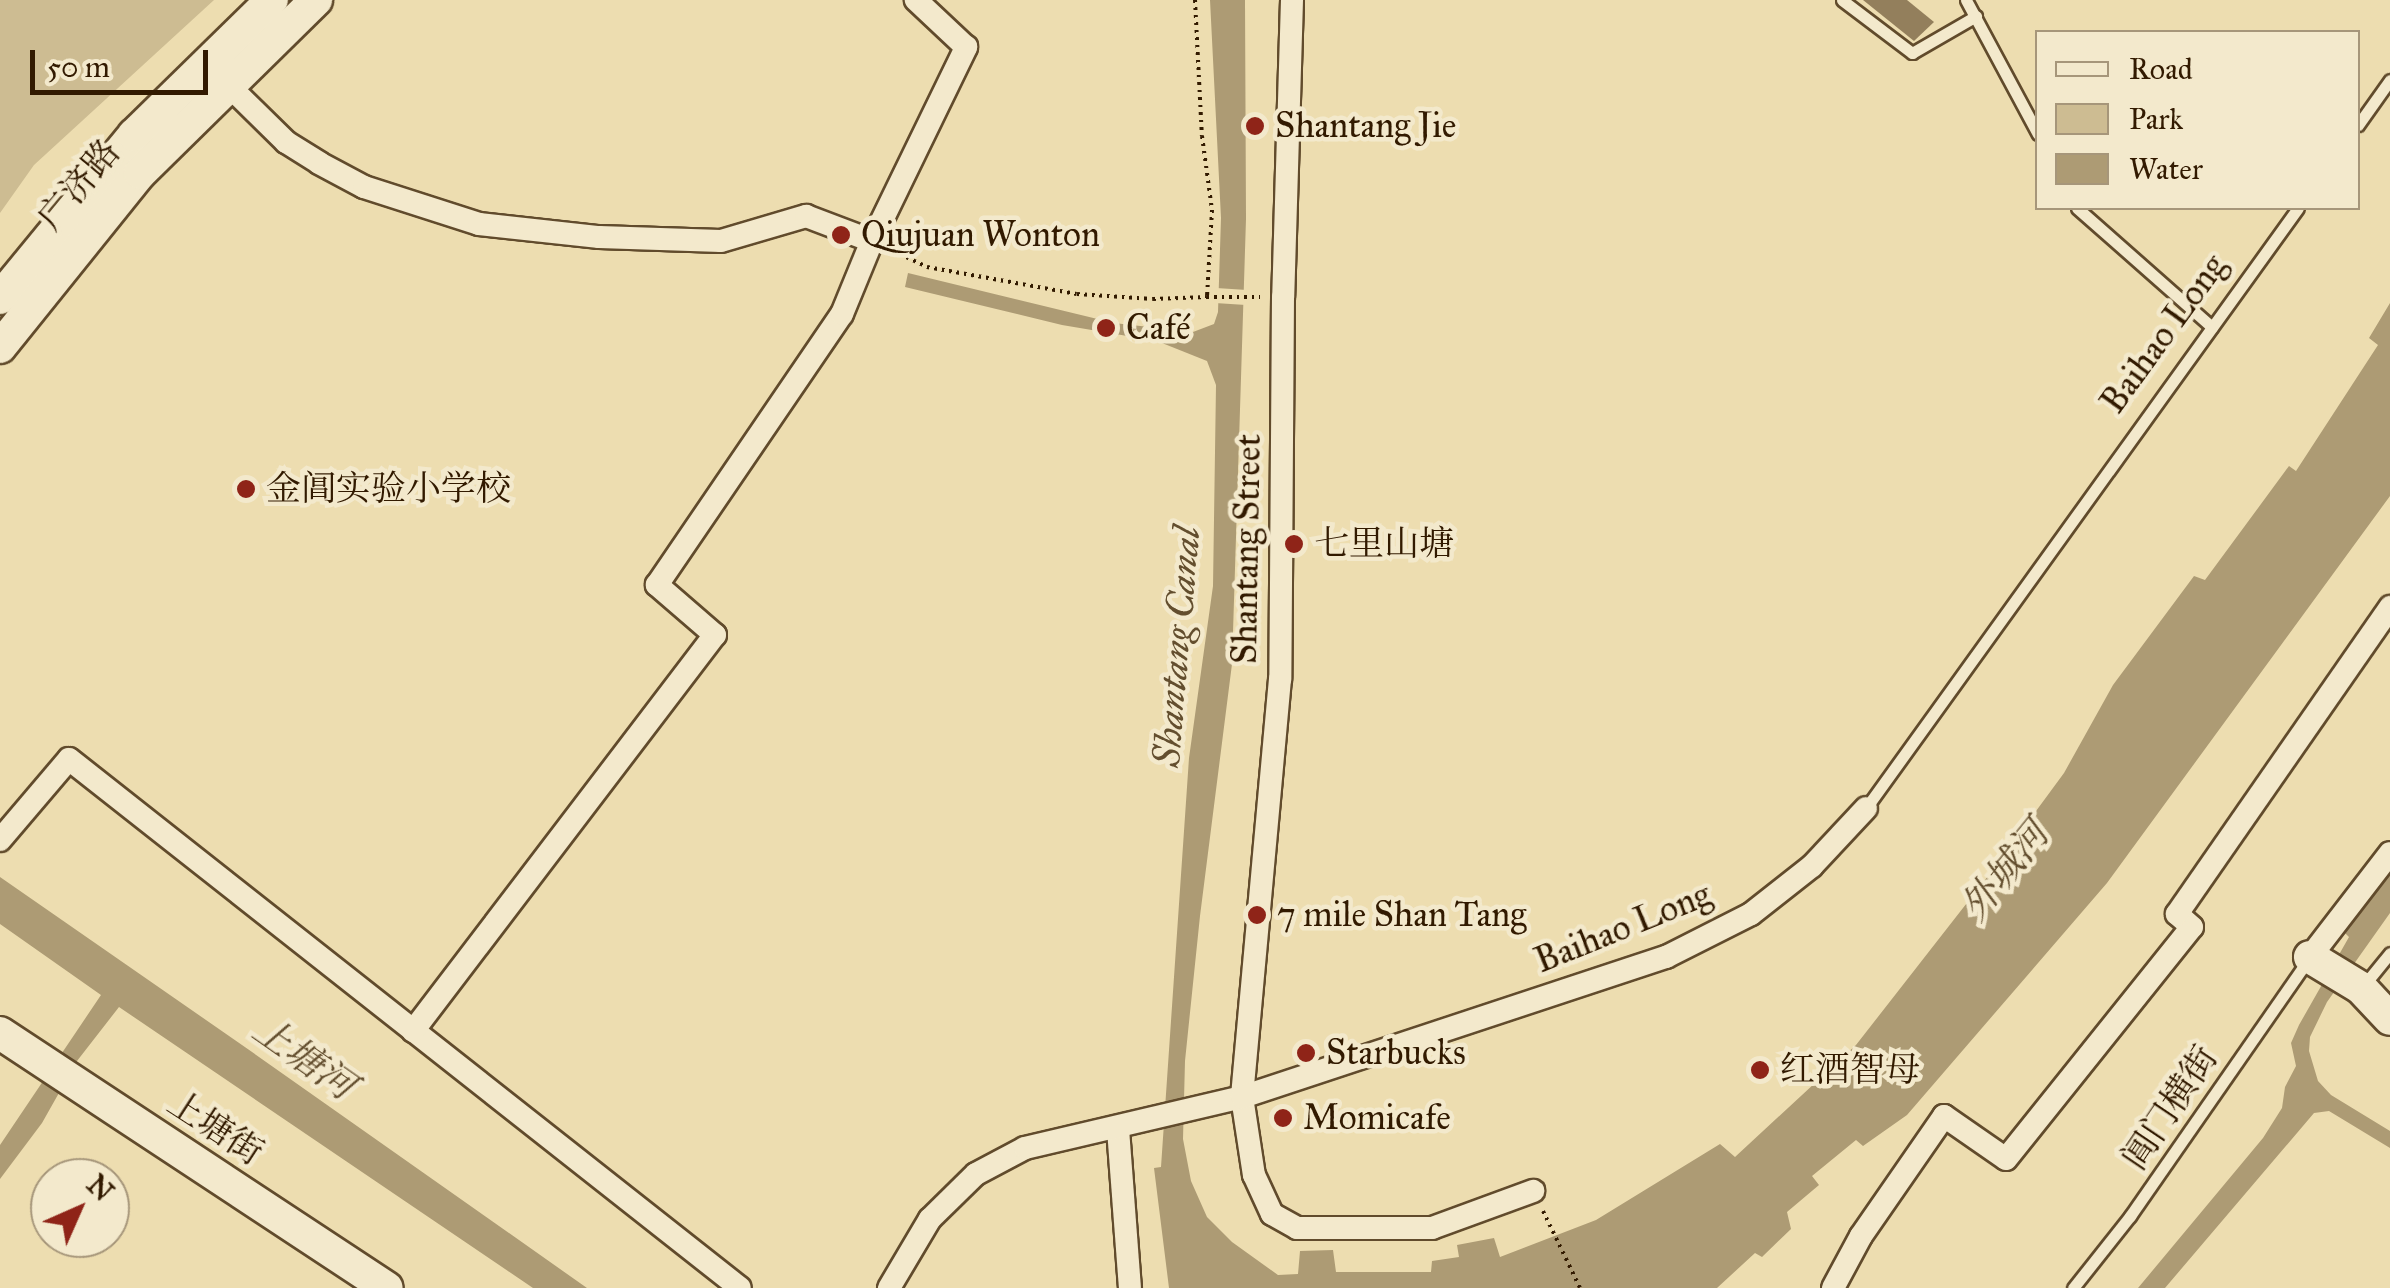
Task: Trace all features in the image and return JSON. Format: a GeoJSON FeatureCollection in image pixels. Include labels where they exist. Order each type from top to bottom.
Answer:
{"type":"FeatureCollection","features":[{"type":"Feature","properties":{"kind":"main road","name":"广济路"},"geometry":{"type":"LineString","coordinates":[[0,298],[126,144],[272,0]]}},
{"type":"Feature","properties":{"kind":"main road","name":"广济路"},"geometry":{"type":"LineString","coordinates":[[0,347],[126,189],[316,0]]}},
{"type":"Feature","properties":{"kind":"main road"},"geometry":{"type":"LineString","coordinates":[[2337,973],[2390,1018]]}},
{"type":"Feature","properties":{"kind":"main road","name":"上塘街"},"geometry":{"type":"LineString","coordinates":[[0,1033],[388,1288]]}},
{"type":"Feature","properties":{"kind":"street"},"geometry":{"type":"LineString","coordinates":[[413,1030],[715,635],[658,585],[842,314],[872,240],[966,47],[916,0]]}},
{"type":"Feature","properties":{"kind":"street","name":"Shantang Street"},"geometry":{"type":"LineString","coordinates":[[1292,0],[1283,296],[1280,679],[1242,1097],[1254,1175],[1272,1214],[1297,1228],[1432,1228],[1534,1192]]}},
{"type":"Feature","properties":{"kind":"street"},"geometry":{"type":"LineString","coordinates":[[228,84],[286,142],[319,164],[364,187],[479,224],[599,237],[721,241],[806,216],[872,240]]}},
{"type":"Feature","properties":{"kind":"street"},"geometry":{"type":"LineString","coordinates":[[1833,1288],[1861,1236],[1944,1116],[2006,1158],[2192,927],[2177,914],[2390,608]]}},
{"type":"Feature","properties":{"kind":"street"},"geometry":{"type":"LineString","coordinates":[[0,840],[69,759],[740,1288]]}},
{"type":"Feature","properties":{"kind":"street","name":"Baihao Long"},"geometry":{"type":"LineString","coordinates":[[889,1288],[930,1219],[976,1174],[1025,1148],[1118,1130],[1242,1097],[1666,957],[1750,914],[1812,866],[1866,808]]}},
{"type":"Feature","properties":{"kind":"street"},"geometry":{"type":"LineString","coordinates":[[2337,973],[2390,853]]}},
{"type":"Feature","properties":{"kind":"street"},"geometry":{"type":"LineString","coordinates":[[1118,1130],[1130,1288]]}},
{"type":"Feature","properties":{"kind":"lane"},"geometry":{"type":"LineString","coordinates":[[1842,0],[1912,54],[1976,16]]}},
{"type":"Feature","properties":{"kind":"lane"},"geometry":{"type":"LineString","coordinates":[[1966,0],[2035,128]]}},
{"type":"Feature","properties":{"kind":"lane"},"geometry":{"type":"LineString","coordinates":[[2360,122],[2390,80]]}},
{"type":"Feature","properties":{"kind":"lane"},"geometry":{"type":"LineString","coordinates":[[2079,210],[2212,327]]}},
{"type":"Feature","properties":{"kind":"lane","name":"Baihao Long"},"geometry":{"type":"LineString","coordinates":[[1866,808],[2297,210]]}},
{"type":"Feature","properties":{"kind":"lane","name":"阊门横街"},"geometry":{"type":"LineString","coordinates":[[2073,1288],[2337,973],[2390,953]]}},
{"type":"Feature","properties":{"kind":"path"},"geometry":{"type":"LineString","coordinates":[[1196,0],[1202,136],[1212,210],[1207,297]]}},
{"type":"Feature","properties":{"kind":"path"},"geometry":{"type":"LineString","coordinates":[[872,240],[926,266],[1077,294],[1247,297]]}},
{"type":"Feature","properties":{"kind":"path"},"geometry":{"type":"LineString","coordinates":[[1546,1217],[1580,1288]]}},
{"type":"Feature","properties":{"kind":"green space"},"geometry":{"type":"Polygon","coordinates":[[[0,0],[214,0],[34,165],[0,213],[0,0]]]}},
{"type":"Feature","properties":{"kind":"water","name":"外城河"},"geometry":{"type":"Polygon","coordinates":[[[1210,0],[1245,0],[1246,219],[1232,664],[1185,1061],[1183,1139],[1191,1181],[1207,1217],[1232,1242],[1278,1275],[1298,1274],[1300,1251],[1333,1250],[1336,1272],[1431,1272],[1432,1261],[1459,1257],[1457,1245],[1494,1238],[1500,1257],[1596,1220],[1720,1144],[1735,1157],[1856,1045],[1995,867],[2064,773],[2113,685],[2194,576],[2205,580],[2289,466],[2296,471],[2378,345],[2369,338],[2390,303],[2390,496],[2107,883],[1907,1115],[1863,1146],[1856,1140],[1812,1176],[1819,1185],[1787,1212],[1791,1229],[1762,1257],[1755,1253],[1717,1288],[1169,1288],[1154,1168],[1161,1167],[1189,758],[1213,586],[1216,385],[1207,361],[1157,341],[1062,325],[905,287],[908,273],[1114,323],[1193,332],[1214,324],[1218,312],[1221,218],[1210,0]]]}},
{"type":"Feature","properties":{"kind":"water"},"geometry":{"type":"Polygon","coordinates":[[[2390,870],[2390,913],[2327,1002],[2310,1037],[2309,1051],[2318,1081],[2331,1095],[2390,1131],[2390,1148],[2329,1111],[2314,1113],[2165,1288],[2138,1288],[2263,1138],[2282,1108],[2285,1087],[2296,1066],[2291,1043],[2299,1025],[2349,937],[2344,932],[2390,870]]]}},
{"type":"Feature","properties":{"kind":"water"},"geometry":{"type":"Polygon","coordinates":[[[0,877],[587,1288],[533,1288],[119,1007],[77,1061],[42,1123],[0,1179],[0,1145],[101,995],[0,924],[0,877]]]}},
{"type":"Feature","properties":{"kind":"pier"},"geometry":{"type":"Polygon","coordinates":[[[1216,288],[1247,290],[1246,305],[1215,303],[1216,288]]]}},
{"type":"Feature","properties":{"kind":"building"},"geometry":{"type":"Polygon","coordinates":[[[1863,0],[1907,0],[1934,22],[1914,41],[1863,0]]]}},
{"type":"Feature","properties":{"kind":"place","name":"Shantang Jie"},"geometry":{"type":"Point","coordinates":[1255,126]}},
{"type":"Feature","properties":{"kind":"place","name":"Qiujuan Wonton"},"geometry":{"type":"Point","coordinates":[841,235]}},
{"type":"Feature","properties":{"kind":"place","name":"Café"},"geometry":{"type":"Point","coordinates":[1106,328]}},
{"type":"Feature","properties":{"kind":"place","name":"金阊实验小学校"},"geometry":{"type":"Point","coordinates":[246,489]}},
{"type":"Feature","properties":{"kind":"place","name":"七里山塘"},"geometry":{"type":"Point","coordinates":[1294,544]}},
{"type":"Feature","properties":{"kind":"place","name":"7 mile Shan Tang"},"geometry":{"type":"Point","coordinates":[1257,915]}},
{"type":"Feature","properties":{"kind":"place","name":"Starbucks"},"geometry":{"type":"Point","coordinates":[1306,1053]}},
{"type":"Feature","properties":{"kind":"place","name":"红酒智母"},"geometry":{"type":"Point","coordinates":[1760,1070]}},
{"type":"Feature","properties":{"kind":"place","name":"Momicafe"},"geometry":{"type":"Point","coordinates":[1283,1118]}},
{"type":"Feature","properties":{"kind":"water label","name":"Shantang Canal"},"geometry":{"type":"Point","coordinates":[1177,647]}},
{"type":"Feature","properties":{"kind":"water label","name":"上塘河"},"geometry":{"type":"Point","coordinates":[304,1058]}}]}
